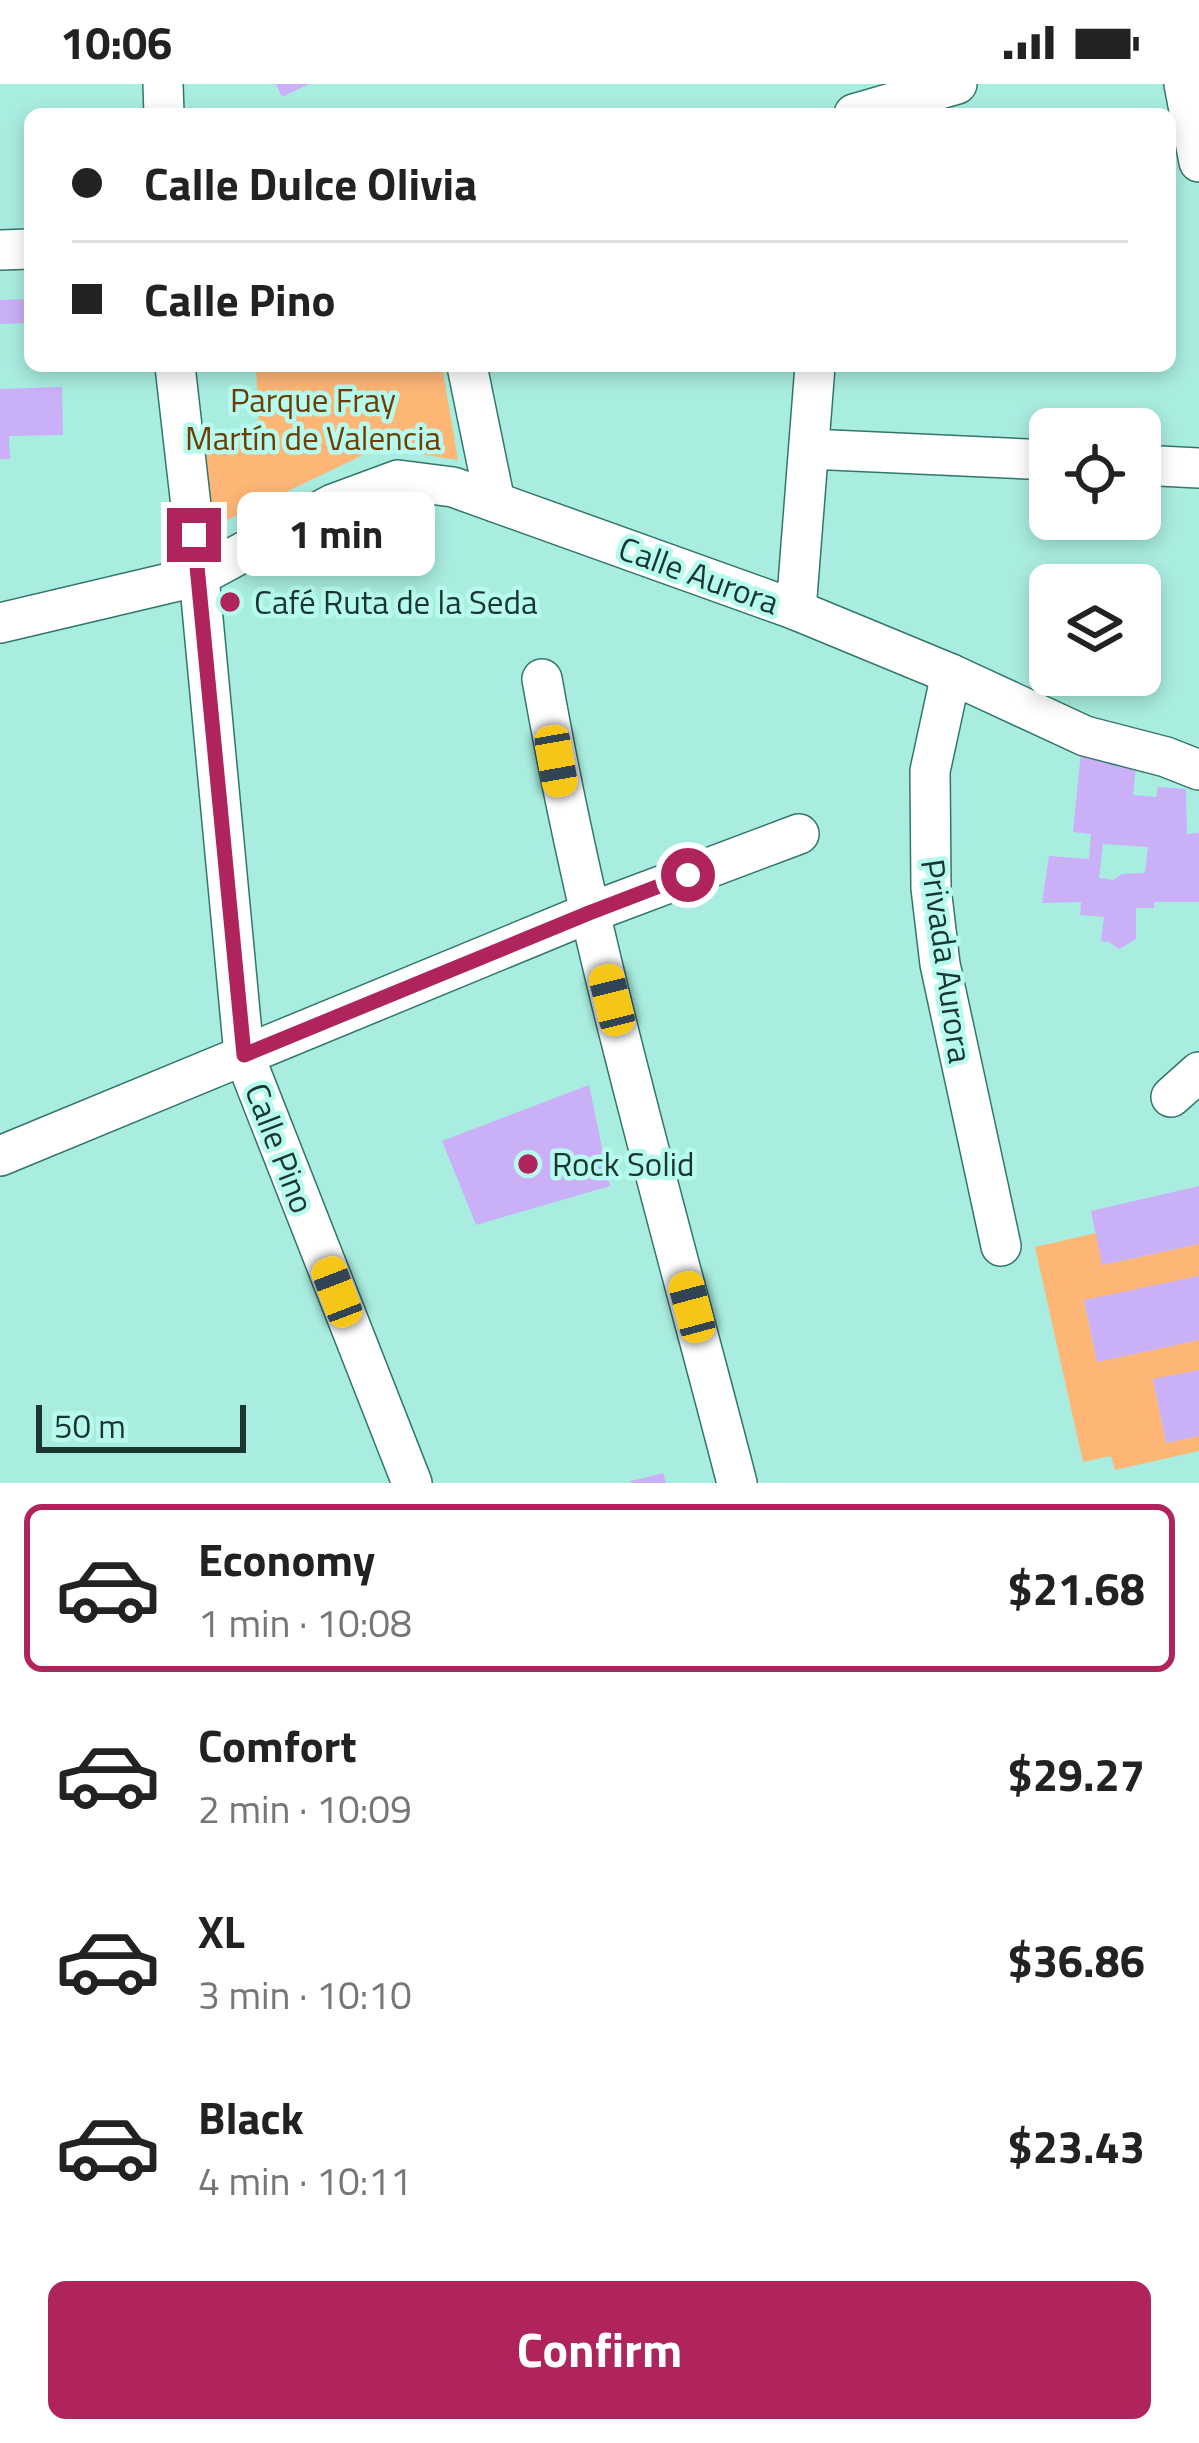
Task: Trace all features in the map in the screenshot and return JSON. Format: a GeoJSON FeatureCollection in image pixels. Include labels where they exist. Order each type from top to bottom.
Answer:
{"type":"FeatureCollection","features":[{"type":"Feature","properties":{"kind":"street"},"geometry":{"type":"LineString","coordinates":[[860,103],[957,84]]}},
{"type":"Feature","properties":{"kind":"street"},"geometry":{"type":"LineString","coordinates":[[1184,84],[1199,162]]}},
{"type":"Feature","properties":{"kind":"street","name":"Calle Pino"},"geometry":{"type":"LineString","coordinates":[[176,372],[244,1055],[412,1483]]}},
{"type":"Feature","properties":{"kind":"street"},"geometry":{"type":"LineString","coordinates":[[468,372],[495,502]]}},
{"type":"Feature","properties":{"kind":"street"},"geometry":{"type":"LineString","coordinates":[[796,610],[815,372]]}},
{"type":"Feature","properties":{"kind":"street"},"geometry":{"type":"LineString","coordinates":[[809,449],[1029,459]]}},
{"type":"Feature","properties":{"kind":"street"},"geometry":{"type":"LineString","coordinates":[[1161,466],[1199,467]]}},
{"type":"Feature","properties":{"kind":"street","name":"Calle Aurora"},"geometry":{"type":"LineString","coordinates":[[0,623],[199,576],[333,504],[398,480],[453,487],[796,610],[952,674],[1085,736],[1199,770]]}},
{"type":"Feature","properties":{"kind":"street","name":"Privada Aurora"},"geometry":{"type":"LineString","coordinates":[[952,674],[930,771],[931,888],[948,1004],[1001,1246]]}},
{"type":"Feature","properties":{"kind":"street"},"geometry":{"type":"LineString","coordinates":[[542,679],[589,913],[737,1483]]}},
{"type":"Feature","properties":{"kind":"street"},"geometry":{"type":"LineString","coordinates":[[0,1156],[589,913],[799,834]]}},
{"type":"Feature","properties":{"kind":"green space","name":"Parque Fray Martín de Valencia"},"geometry":{"type":"Polygon","coordinates":[[[256,372],[443,372],[458,460],[378,448],[204,531],[193,438],[259,427],[256,372]]]}},
{"type":"Feature","properties":{"kind":"green space"},"geometry":{"type":"Polygon","coordinates":[[[1096,1233],[1103,1265],[1199,1244],[1199,1276],[1084,1301],[1097,1362],[1199,1340],[1199,1370],[1153,1380],[1166,1443],[1199,1436],[1199,1451],[1115,1470],[1111,1456],[1083,1462],[1035,1247],[1096,1233]]]}},
{"type":"Feature","properties":{"kind":"building"},"geometry":{"type":"Polygon","coordinates":[[[276,84],[309,84],[282,97],[276,84]]]}},
{"type":"Feature","properties":{"kind":"building"},"geometry":{"type":"Polygon","coordinates":[[[24,299],[24,323],[0,324],[0,300],[24,299]]]}},
{"type":"Feature","properties":{"kind":"building"},"geometry":{"type":"Polygon","coordinates":[[[62,387],[63,435],[9,436],[10,459],[0,459],[0,389],[62,387]]]}},
{"type":"Feature","properties":{"kind":"building"},"geometry":{"type":"Polygon","coordinates":[[[1081,752],[1136,766],[1133,795],[1156,797],[1158,787],[1186,789],[1187,834],[1199,833],[1199,902],[1154,902],[1154,908],[1136,908],[1136,939],[1119,949],[1101,941],[1104,917],[1080,915],[1081,902],[1042,903],[1049,856],[1089,859],[1091,834],[1073,832],[1081,752]],[[1103,844],[1099,878],[1145,873],[1148,847],[1103,844]]]}},
{"type":"Feature","properties":{"kind":"building","name":"Rock Solid"},"geometry":{"type":"Polygon","coordinates":[[[589,1085],[610,1186],[476,1225],[442,1141],[589,1085]]]}},
{"type":"Feature","properties":{"kind":"building"},"geometry":{"type":"Polygon","coordinates":[[[1199,1186],[1199,1244],[1102,1265],[1091,1211],[1199,1186]]]}},
{"type":"Feature","properties":{"kind":"building"},"geometry":{"type":"Polygon","coordinates":[[[1199,1276],[1199,1340],[1097,1362],[1084,1300],[1199,1276]]]}},
{"type":"Feature","properties":{"kind":"building"},"geometry":{"type":"Polygon","coordinates":[[[1199,1370],[1199,1436],[1166,1443],[1153,1379],[1199,1370]]]}},
{"type":"Feature","properties":{"kind":"building"},"geometry":{"type":"Polygon","coordinates":[[[663,1473],[666,1483],[631,1483],[631,1481],[663,1473]]]}},
{"type":"Feature","properties":{"kind":"place","name":"Café Ruta de la Seda"},"geometry":{"type":"Point","coordinates":[230,602]}},
{"type":"Feature","properties":{"kind":"place","name":"Rock Solid"},"geometry":{"type":"Point","coordinates":[528,1164]}},
{"type":"Feature","properties":{"kind":"route"},"geometry":{"type":"LineString","coordinates":[[194,535],[244,1055],[688,875]]}}]}
